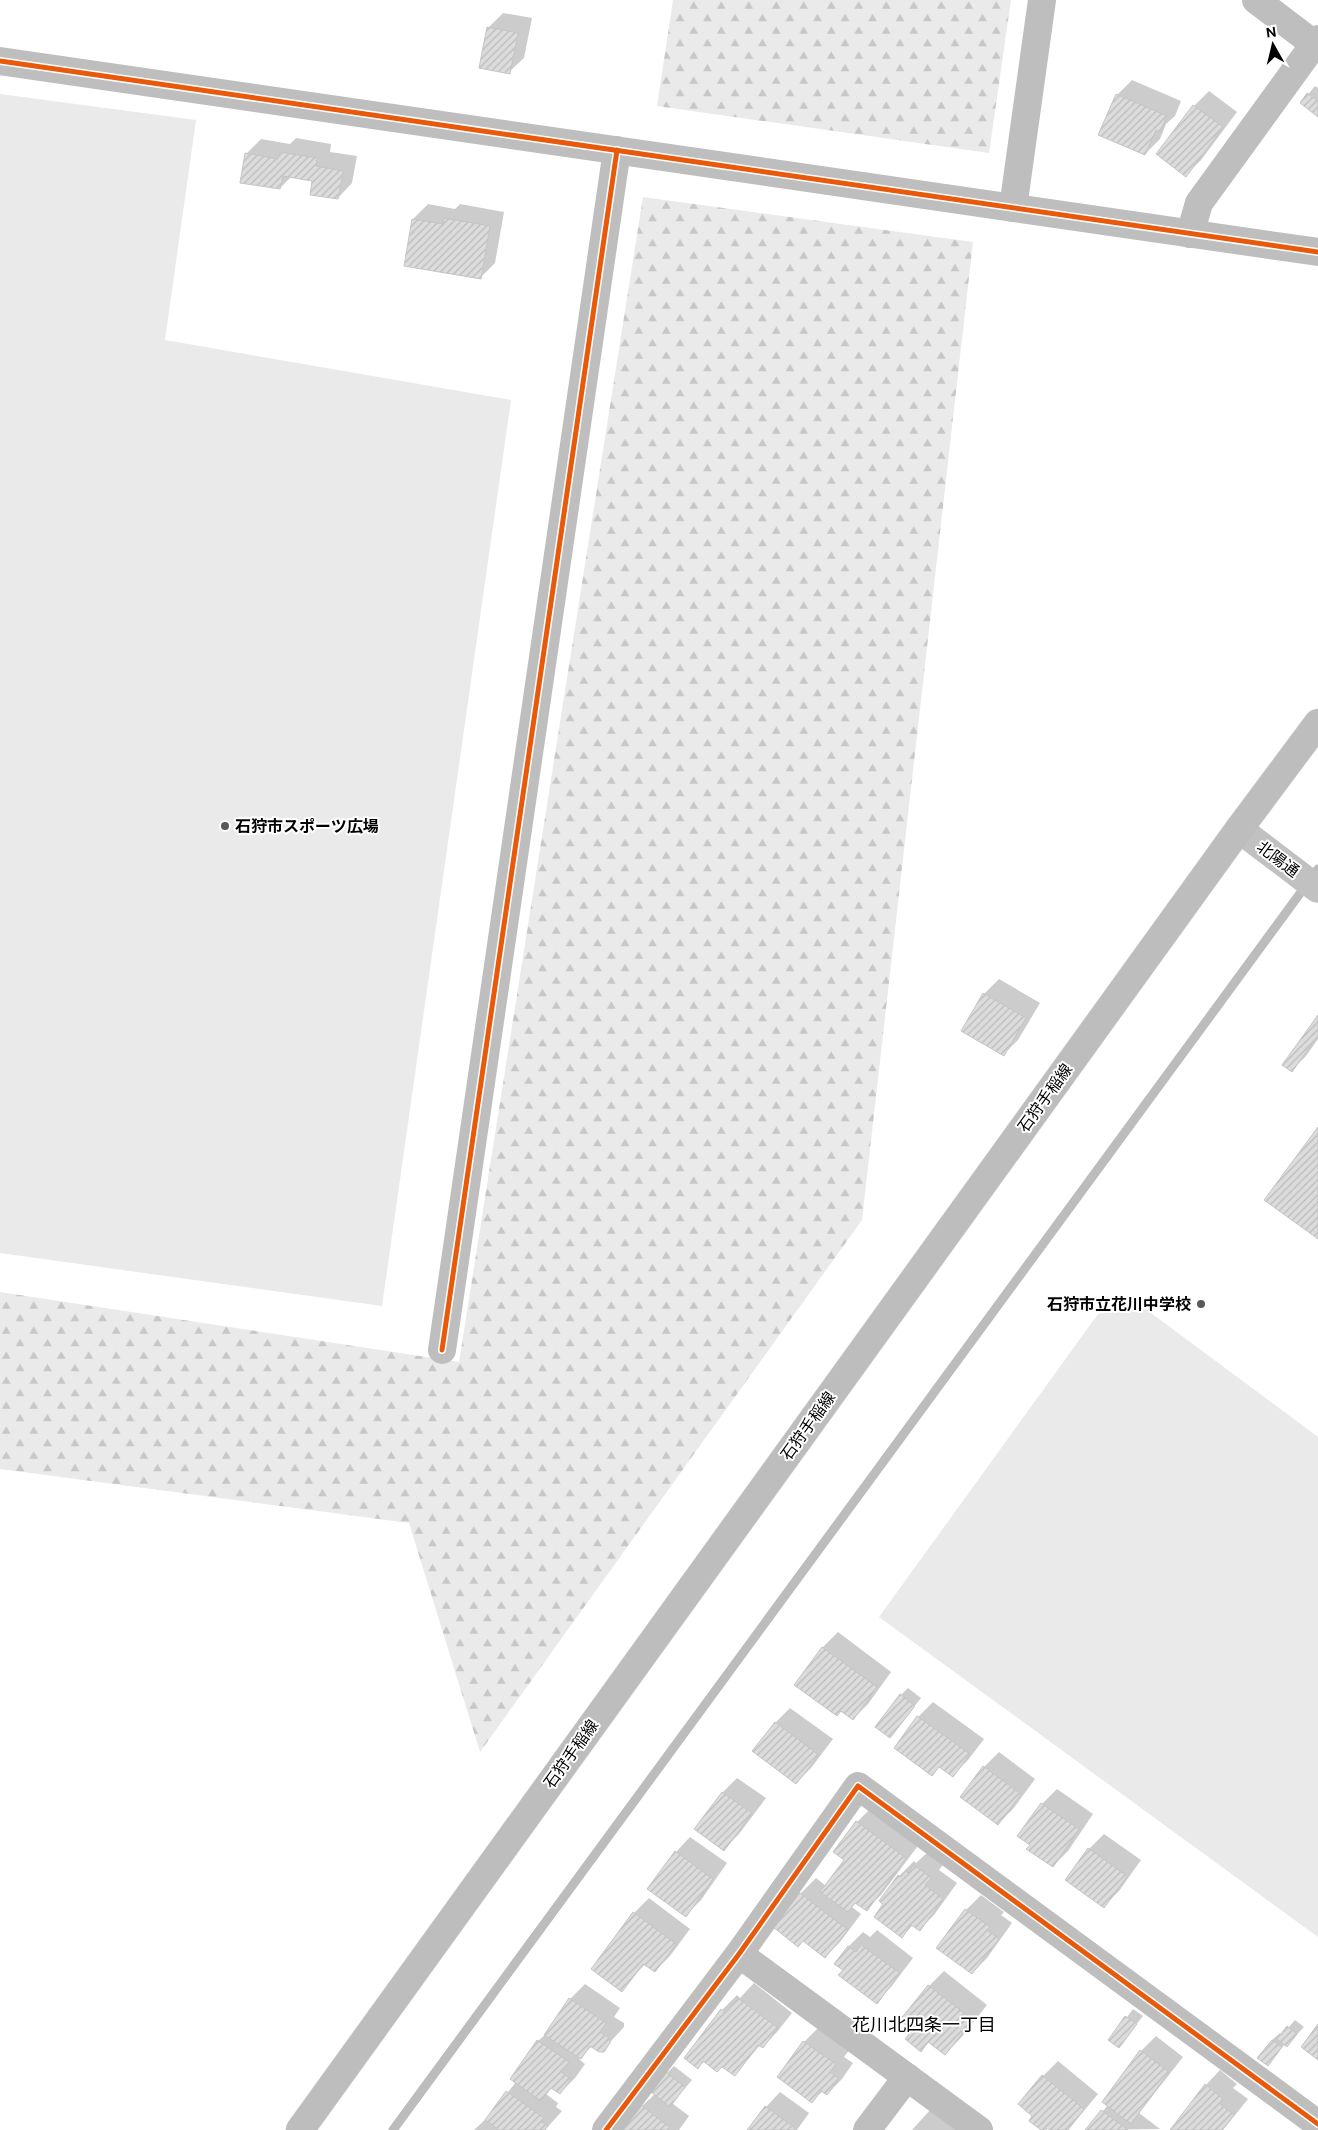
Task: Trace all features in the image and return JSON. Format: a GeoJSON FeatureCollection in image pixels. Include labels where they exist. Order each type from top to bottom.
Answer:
{"type":"FeatureCollection","features":[{"type":"Feature","properties":{"kind":"main road","name":"石狩手稲線"},"geometry":{"type":"LineString","coordinates":[[300,2130],[1239,829],[1318,723]]}},
{"type":"Feature","properties":{"kind":"street"},"geometry":{"type":"LineString","coordinates":[[1013,208],[1042,0]]}},
{"type":"Feature","properties":{"kind":"street"},"geometry":{"type":"LineString","coordinates":[[1190,234],[1199,203],[1316,41],[1256,0]]}},
{"type":"Feature","properties":{"kind":"street"},"geometry":{"type":"LineString","coordinates":[[0,61],[1318,252]]}},
{"type":"Feature","properties":{"kind":"street"},"geometry":{"type":"LineString","coordinates":[[442,1350],[617,150]]}},
{"type":"Feature","properties":{"kind":"street","name":"北陽通"},"geometry":{"type":"LineString","coordinates":[[1239,829],[1318,889]]}},
{"type":"Feature","properties":{"kind":"street"},"geometry":{"type":"LineString","coordinates":[[606,2130],[739,1954],[858,1786],[1318,2124]]}},
{"type":"Feature","properties":{"kind":"street"},"geometry":{"type":"LineString","coordinates":[[739,1954],[979,2130]]}},
{"type":"Feature","properties":{"kind":"street"},"geometry":{"type":"LineString","coordinates":[[867,2130],[907,2077]]}},
{"type":"Feature","properties":{"kind":"green space"},"geometry":{"type":"Polygon","coordinates":[[[673,0],[1011,0],[989,153],[657,106],[673,0]]]}},
{"type":"Feature","properties":{"kind":"green space","name":"石狩市スポーツ広場"},"geometry":{"type":"Polygon","coordinates":[[[0,94],[196,120],[165,340],[511,400],[382,1306],[0,1253],[0,94]]]}},
{"type":"Feature","properties":{"kind":"green space"},"geometry":{"type":"Polygon","coordinates":[[[643,197],[973,242],[862,1220],[480,1752],[409,1523],[0,1469],[0,1292],[459,1362],[643,197]]]}},
{"type":"Feature","properties":{"kind":"green space","name":"石狩市立花川中学校"},"geometry":{"type":"Polygon","coordinates":[[[1143,1307],[1318,1437],[1318,1937],[879,1617],[1098,1314],[1143,1307]]]}},
{"type":"Feature","properties":{"kind":"building"},"geometry":{"type":"Polygon","coordinates":[[[487,27],[518,33],[510,74],[479,68],[487,27]]]}},
{"type":"Feature","properties":{"kind":"building"},"geometry":{"type":"Polygon","coordinates":[[[1307,93],[1318,101],[1318,117],[1300,103],[1307,93]]]}},
{"type":"Feature","properties":{"kind":"building"},"geometry":{"type":"Polygon","coordinates":[[[1116,94],[1167,116],[1160,132],[1156,130],[1145,155],[1098,135],[1116,94]]]}},
{"type":"Feature","properties":{"kind":"building"},"geometry":{"type":"Polygon","coordinates":[[[1193,105],[1223,127],[1186,177],[1156,154],[1193,105]]]}},
{"type":"Feature","properties":{"kind":"building"},"geometry":{"type":"Polygon","coordinates":[[[280,152],[317,158],[316,166],[343,171],[338,199],[310,195],[312,181],[283,176],[280,189],[240,183],[245,153],[278,159],[280,152]]]}},
{"type":"Feature","properties":{"kind":"building"},"geometry":{"type":"Polygon","coordinates":[[[444,218],[490,226],[481,279],[404,266],[412,219],[443,224],[444,218]]]}},
{"type":"Feature","properties":{"kind":"building"},"geometry":{"type":"Polygon","coordinates":[[[983,993],[1026,1018],[1004,1056],[961,1031],[983,993]]]}},
{"type":"Feature","properties":{"kind":"building"},"geometry":{"type":"Polygon","coordinates":[[[1318,1015],[1318,1035],[1292,1072],[1282,1065],[1318,1015]]]}},
{"type":"Feature","properties":{"kind":"building"},"geometry":{"type":"Polygon","coordinates":[[[1318,1127],[1318,1239],[1264,1200],[1318,1127]]]}},
{"type":"Feature","properties":{"kind":"building"},"geometry":{"type":"Polygon","coordinates":[[[822,1647],[877,1687],[853,1720],[841,1711],[837,1716],[794,1685],[822,1647]]]}},
{"type":"Feature","properties":{"kind":"building"},"geometry":{"type":"Polygon","coordinates":[[[900,1694],[915,1706],[890,1738],[875,1727],[900,1694]]]}},
{"type":"Feature","properties":{"kind":"building"},"geometry":{"type":"Polygon","coordinates":[[[917,1716],[970,1754],[953,1777],[939,1767],[932,1776],[894,1748],[917,1716]]]}},
{"type":"Feature","properties":{"kind":"building"},"geometry":{"type":"Polygon","coordinates":[[[775,1722],[819,1755],[796,1784],[752,1751],[775,1722]]]}},
{"type":"Feature","properties":{"kind":"building"},"geometry":{"type":"Polygon","coordinates":[[[983,1766],[1021,1794],[998,1825],[960,1797],[983,1766]]]}},
{"type":"Feature","properties":{"kind":"building"},"geometry":{"type":"Polygon","coordinates":[[[722,1792],[752,1813],[724,1851],[694,1829],[722,1792]]]}},
{"type":"Feature","properties":{"kind":"building"},"geometry":{"type":"Polygon","coordinates":[[[1041,1803],[1079,1829],[1053,1867],[1026,1849],[1030,1845],[1017,1836],[1041,1803]]]}},
{"type":"Feature","properties":{"kind":"building"},"geometry":{"type":"Polygon","coordinates":[[[856,1821],[906,1858],[867,1911],[855,1903],[848,1912],[820,1892],[844,1860],[833,1852],[856,1821]]]}},
{"type":"Feature","properties":{"kind":"building"},"geometry":{"type":"Polygon","coordinates":[[[1088,1848],[1127,1876],[1104,1908],[1065,1880],[1088,1848]]]}},
{"type":"Feature","properties":{"kind":"building"},"geometry":{"type":"Polygon","coordinates":[[[675,1851],[713,1879],[686,1917],[647,1889],[675,1851]]]}},
{"type":"Feature","properties":{"kind":"building"},"geometry":{"type":"Polygon","coordinates":[[[914,1865],[931,1878],[925,1885],[943,1899],[920,1931],[911,1925],[902,1938],[874,1917],[883,1904],[879,1901],[898,1875],[901,1877],[906,1871],[908,1873],[914,1865]]]}},
{"type":"Feature","properties":{"kind":"building"},"geometry":{"type":"Polygon","coordinates":[[[800,1893],[848,1930],[825,1958],[803,1941],[798,1947],[773,1927],[800,1893]]]}},
{"type":"Feature","properties":{"kind":"building"},"geometry":{"type":"Polygon","coordinates":[[[965,1909],[990,1927],[987,1930],[999,1939],[972,1974],[936,1948],[965,1909]]]}},
{"type":"Feature","properties":{"kind":"building"},"geometry":{"type":"Polygon","coordinates":[[[633,1912],[676,1944],[655,1972],[643,1964],[622,1992],[591,1969],[633,1912]]]}},
{"type":"Feature","properties":{"kind":"building"},"geometry":{"type":"Polygon","coordinates":[[[861,1945],[900,1973],[877,2004],[838,1975],[843,1970],[834,1964],[848,1946],[856,1952],[861,1945]]]}},
{"type":"Feature","properties":{"kind":"building"},"geometry":{"type":"Polygon","coordinates":[[[928,1985],[973,2020],[945,2055],[928,2042],[921,2052],[905,2039],[912,2030],[900,2020],[928,1985]]]}},
{"type":"Feature","properties":{"kind":"building"},"geometry":{"type":"Polygon","coordinates":[[[569,1998],[606,2023],[600,2032],[609,2038],[610,2043],[604,2052],[599,2052],[590,2046],[581,2059],[544,2035],[569,1998]]]}},
{"type":"Feature","properties":{"kind":"building"},"geometry":{"type":"Polygon","coordinates":[[[738,1998],[778,2028],[763,2048],[758,2045],[735,2076],[722,2067],[717,2072],[703,2061],[698,2069],[684,2058],[721,2009],[726,2013],[738,1998]]]}},
{"type":"Feature","properties":{"kind":"building"},"geometry":{"type":"Polygon","coordinates":[[[1125,2016],[1137,2024],[1119,2048],[1108,2040],[1125,2016]]]}},
{"type":"Feature","properties":{"kind":"building"},"geometry":{"type":"Polygon","coordinates":[[[1318,2024],[1318,2060],[1301,2047],[1318,2024]]]}},
{"type":"Feature","properties":{"kind":"building"},"geometry":{"type":"Polygon","coordinates":[[[1287,2026],[1297,2034],[1287,2047],[1277,2039],[1287,2026]]]}},
{"type":"Feature","properties":{"kind":"building"},"geometry":{"type":"Polygon","coordinates":[[[537,2040],[569,2062],[561,2072],[571,2079],[560,2094],[551,2088],[541,2101],[510,2079],[537,2040]]]}},
{"type":"Feature","properties":{"kind":"building"},"geometry":{"type":"Polygon","coordinates":[[[1272,2040],[1282,2047],[1268,2066],[1257,2058],[1272,2040]]]}},
{"type":"Feature","properties":{"kind":"building"},"geometry":{"type":"Polygon","coordinates":[[[803,2041],[836,2064],[830,2072],[839,2079],[827,2095],[821,2091],[812,2103],[777,2077],[803,2041]]]}},
{"type":"Feature","properties":{"kind":"building"},"geometry":{"type":"Polygon","coordinates":[[[1140,2050],[1169,2072],[1131,2124],[1102,2102],[1140,2050]]]}},
{"type":"Feature","properties":{"kind":"building"},"geometry":{"type":"Polygon","coordinates":[[[666,2072],[685,2087],[670,2107],[651,2092],[666,2072]]]}},
{"type":"Feature","properties":{"kind":"building"},"geometry":{"type":"Polygon","coordinates":[[[1042,2075],[1084,2109],[1068,2130],[1050,2130],[1047,2128],[1046,2130],[1041,2130],[1029,2121],[1032,2116],[1018,2104],[1042,2075]]]}},
{"type":"Feature","properties":{"kind":"building"},"geometry":{"type":"Polygon","coordinates":[[[1205,2084],[1223,2099],[1220,2104],[1234,2115],[1222,2130],[1170,2130],[1205,2084]]]}},
{"type":"Feature","properties":{"kind":"building"},"geometry":{"type":"Polygon","coordinates":[[[506,2091],[544,2118],[542,2122],[548,2126],[545,2130],[499,2130],[485,2120],[506,2091]]]}},
{"type":"Feature","properties":{"kind":"building"},"geometry":{"type":"Polygon","coordinates":[[[641,2105],[673,2130],[622,2130],[641,2105]]]}},
{"type":"Feature","properties":{"kind":"building"},"geometry":{"type":"Polygon","coordinates":[[[765,2106],[795,2128],[794,2130],[747,2130],[765,2106]]]}},
{"type":"Feature","properties":{"kind":"building"},"geometry":{"type":"Polygon","coordinates":[[[1101,2110],[1128,2130],[1085,2130],[1101,2110]]]}},
{"type":"Feature","properties":{"kind":"waterway"},"geometry":{"type":"LineString","coordinates":[[393,2130],[1318,869]]}},
{"type":"Feature","properties":{"kind":"cycle path"},"geometry":{"type":"LineString","coordinates":[[0,61],[1318,252]]}},
{"type":"Feature","properties":{"kind":"cycle path"},"geometry":{"type":"LineString","coordinates":[[442,1350],[617,150]]}},
{"type":"Feature","properties":{"kind":"cycle path"},"geometry":{"type":"LineString","coordinates":[[606,2130],[739,1954],[858,1786],[1318,2124]]}},
{"type":"Feature","properties":{"kind":"place","name":"石狩市スポーツ広場"},"geometry":{"type":"Point","coordinates":[225,826]}},
{"type":"Feature","properties":{"kind":"place","name":"石狩市立花川中学校"},"geometry":{"type":"Point","coordinates":[1201,1304]}},
{"type":"Feature","properties":{"kind":"district","name":"花川北四条一丁目"},"geometry":{"type":"Point","coordinates":[924,2025]}}]}
